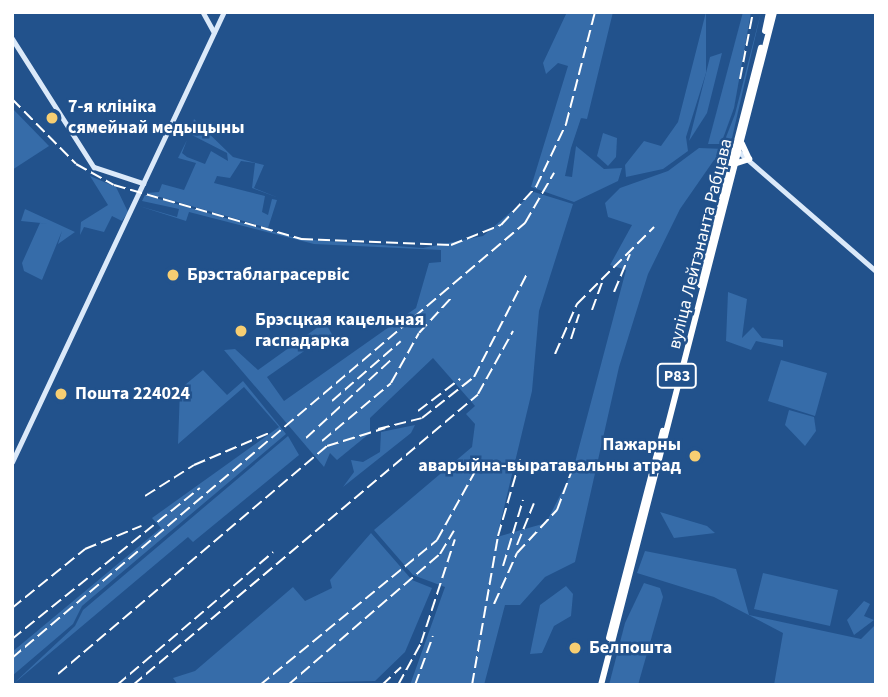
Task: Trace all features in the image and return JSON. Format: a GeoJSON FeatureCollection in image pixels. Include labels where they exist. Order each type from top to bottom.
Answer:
{"type":"FeatureCollection","features":[{"type":"Feature","properties":{"kind":"highway","name":"вуліца Лейтэнанта Рабцава"},"geometry":{"type":"LineString","coordinates":[[599,685],[736,164],[737,150],[772,12]]}},
{"type":"Feature","properties":{"kind":"highway","name":"вуліца Лейтэнанта Рабцава"},"geometry":{"type":"LineString","coordinates":[[599,685],[772,12]]}},
{"type":"Feature","properties":{"kind":"highway"},"geometry":{"type":"LineString","coordinates":[[736,164],[749,159],[741,142]]}},
{"type":"Feature","properties":{"kind":"main road"},"geometry":{"type":"LineString","coordinates":[[203,12],[215,32]]}},
{"type":"Feature","properties":{"kind":"main road"},"geometry":{"type":"LineString","coordinates":[[12,465],[75,346],[145,182],[224,12]]}},
{"type":"Feature","properties":{"kind":"main road"},"geometry":{"type":"LineString","coordinates":[[12,38],[94,167],[145,182]]}},
{"type":"Feature","properties":{"kind":"main road"},"geometry":{"type":"LineString","coordinates":[[737,150],[876,271]]}},
{"type":"Feature","properties":{"kind":"shaded area"},"geometry":{"type":"Polygon","coordinates":[[[567,12],[613,12],[587,119],[581,118],[565,176],[572,177],[576,146],[604,169],[622,168],[618,181],[574,202],[531,187],[568,66],[558,63],[546,74],[543,63],[567,12]]]}},
{"type":"Feature","properties":{"kind":"shaded area"},"geometry":{"type":"Polygon","coordinates":[[[706,12],[706,73],[686,137],[688,151],[663,169],[626,177],[625,165],[644,141],[661,146],[678,122],[706,12]]]}},
{"type":"Feature","properties":{"kind":"shaded area"},"geometry":{"type":"Polygon","coordinates":[[[743,12],[751,12],[734,108],[721,144],[708,144],[743,12]]]}},
{"type":"Feature","properties":{"kind":"shaded area"},"geometry":{"type":"Polygon","coordinates":[[[761,12],[732,138],[723,145],[735,114],[761,12]]]}},
{"type":"Feature","properties":{"kind":"shaded area"},"geometry":{"type":"Polygon","coordinates":[[[722,53],[707,113],[689,141],[710,57],[722,53]]]}},
{"type":"Feature","properties":{"kind":"shaded area"},"geometry":{"type":"Polygon","coordinates":[[[12,108],[49,146],[12,170],[12,108]]]}},
{"type":"Feature","properties":{"kind":"shaded area"},"geometry":{"type":"Polygon","coordinates":[[[194,119],[233,157],[264,165],[254,188],[279,198],[252,188],[255,163],[241,161],[230,178],[217,176],[214,183],[265,196],[262,212],[268,215],[272,199],[277,200],[268,228],[146,193],[159,192],[162,184],[184,190],[196,163],[178,158],[187,140],[182,153],[187,157],[205,164],[211,151],[228,161],[227,153],[184,131],[190,133],[194,119]]]}},
{"type":"Feature","properties":{"kind":"shaded area"},"geometry":{"type":"Polygon","coordinates":[[[603,133],[617,138],[616,157],[608,166],[597,156],[603,133]]]}},
{"type":"Feature","properties":{"kind":"shaded area"},"geometry":{"type":"Polygon","coordinates":[[[699,148],[725,149],[726,157],[714,160],[680,209],[648,274],[619,367],[575,562],[545,577],[520,605],[505,605],[484,685],[410,685],[445,587],[413,575],[374,530],[472,447],[475,424],[466,414],[475,406],[433,358],[370,418],[370,433],[337,460],[330,453],[324,467],[224,350],[235,349],[258,370],[325,322],[334,338],[325,346],[320,340],[267,377],[284,401],[416,308],[429,263],[441,262],[441,250],[314,244],[189,212],[186,221],[139,206],[177,217],[179,209],[142,201],[145,195],[299,239],[423,248],[483,236],[534,192],[573,204],[539,311],[532,391],[497,537],[546,523],[573,470],[626,270],[610,265],[632,225],[608,217],[605,203],[620,188],[668,171],[699,148]]]}},
{"type":"Feature","properties":{"kind":"shaded area"},"geometry":{"type":"Polygon","coordinates":[[[90,176],[116,187],[128,212],[122,221],[112,216],[104,232],[84,227],[80,235],[81,222],[108,205],[90,176]]]}},
{"type":"Feature","properties":{"kind":"shaded area"},"geometry":{"type":"Polygon","coordinates":[[[25,209],[75,232],[58,244],[62,231],[42,280],[24,271],[22,263],[40,223],[51,224],[21,221],[25,209]]]}},
{"type":"Feature","properties":{"kind":"shaded area"},"geometry":{"type":"Polygon","coordinates":[[[728,292],[747,299],[742,338],[753,327],[762,338],[783,340],[783,347],[756,341],[751,350],[726,341],[728,292]]]}},
{"type":"Feature","properties":{"kind":"shaded area"},"geometry":{"type":"Polygon","coordinates":[[[781,360],[827,373],[815,416],[768,401],[781,360]]]}},
{"type":"Feature","properties":{"kind":"shaded area"},"geometry":{"type":"Polygon","coordinates":[[[203,370],[227,395],[243,381],[286,434],[82,606],[73,624],[12,676],[12,652],[161,528],[152,518],[279,427],[244,387],[178,444],[180,389],[203,370]]]}},
{"type":"Feature","properties":{"kind":"shaded area"},"geometry":{"type":"Polygon","coordinates":[[[789,410],[814,417],[816,431],[805,446],[785,425],[789,410]]]}},
{"type":"Feature","properties":{"kind":"shaded area"},"geometry":{"type":"Polygon","coordinates":[[[415,425],[411,433],[343,487],[354,472],[351,460],[363,462],[380,452],[381,432],[415,425]]]}},
{"type":"Feature","properties":{"kind":"shaded area"},"geometry":{"type":"Polygon","coordinates":[[[288,436],[299,455],[193,542],[188,537],[12,685],[75,626],[83,610],[288,436]]]}},
{"type":"Feature","properties":{"kind":"shaded area"},"geometry":{"type":"Polygon","coordinates":[[[660,512],[707,526],[715,533],[674,538],[660,512]]]}},
{"type":"Feature","properties":{"kind":"shaded area"},"geometry":{"type":"Polygon","coordinates":[[[371,533],[412,580],[432,588],[405,652],[375,681],[178,685],[173,678],[195,671],[293,587],[305,601],[332,588],[330,580],[371,533]]]}},
{"type":"Feature","properties":{"kind":"shaded area"},"geometry":{"type":"Polygon","coordinates":[[[645,551],[736,569],[749,615],[861,639],[876,624],[876,685],[774,685],[783,633],[714,597],[637,573],[645,551]]]}},
{"type":"Feature","properties":{"kind":"shaded area"},"geometry":{"type":"Polygon","coordinates":[[[763,573],[838,590],[830,626],[754,609],[763,573]]]}},
{"type":"Feature","properties":{"kind":"shaded area"},"geometry":{"type":"Polygon","coordinates":[[[644,583],[660,588],[663,597],[638,685],[609,685],[625,623],[644,583]]]}},
{"type":"Feature","properties":{"kind":"shaded area"},"geometry":{"type":"Polygon","coordinates":[[[566,586],[573,594],[571,616],[554,626],[542,653],[530,654],[540,605],[566,586]]]}},
{"type":"Feature","properties":{"kind":"shaded area"},"geometry":{"type":"Polygon","coordinates":[[[864,601],[870,604],[864,616],[874,620],[854,635],[847,620],[864,601]]]}},
{"type":"Feature","properties":{"kind":"railway"},"geometry":{"type":"LineString","coordinates":[[12,99],[76,164],[114,185],[301,239],[451,245],[501,225],[536,187],[566,124],[595,12]]}},
{"type":"Feature","properties":{"kind":"railway"},"geometry":{"type":"LineString","coordinates":[[740,79],[753,12]]}},
{"type":"Feature","properties":{"kind":"railway"},"geometry":{"type":"LineString","coordinates":[[12,658],[525,223],[554,173]]}},
{"type":"Feature","properties":{"kind":"railway"},"geometry":{"type":"LineString","coordinates":[[555,354],[577,304],[654,227]]}},
{"type":"Feature","properties":{"kind":"railway"},"geometry":{"type":"LineString","coordinates":[[614,292],[630,254]]}},
{"type":"Feature","properties":{"kind":"railway"},"geometry":{"type":"LineString","coordinates":[[378,429],[422,418],[474,377],[528,272]]}},
{"type":"Feature","properties":{"kind":"railway"},"geometry":{"type":"LineString","coordinates":[[592,310],[602,282]]}},
{"type":"Feature","properties":{"kind":"railway"},"geometry":{"type":"LineString","coordinates":[[322,441],[391,383],[419,333],[452,297]]}},
{"type":"Feature","properties":{"kind":"railway"},"geometry":{"type":"LineString","coordinates":[[571,339],[579,314]]}},
{"type":"Feature","properties":{"kind":"railway"},"geometry":{"type":"LineString","coordinates":[[133,685],[478,394],[513,331]]}},
{"type":"Feature","properties":{"kind":"railway"},"geometry":{"type":"LineString","coordinates":[[332,401],[401,341]]}},
{"type":"Feature","properties":{"kind":"railway"},"geometry":{"type":"LineString","coordinates":[[306,438],[393,358]]}},
{"type":"Feature","properties":{"kind":"railway"},"geometry":{"type":"LineString","coordinates":[[418,411],[460,379]]}},
{"type":"Feature","properties":{"kind":"railway"},"geometry":{"type":"LineString","coordinates":[[58,674],[327,446],[385,428]]}},
{"type":"Feature","properties":{"kind":"railway"},"geometry":{"type":"LineString","coordinates":[[145,496],[194,465],[269,433]]}},
{"type":"Feature","properties":{"kind":"railway"},"geometry":{"type":"LineString","coordinates":[[472,685],[498,536],[521,457]]}},
{"type":"Feature","properties":{"kind":"railway"},"geometry":{"type":"LineString","coordinates":[[260,685],[437,540],[476,470]]}},
{"type":"Feature","properties":{"kind":"railway"},"geometry":{"type":"LineString","coordinates":[[494,604],[517,553],[557,510],[572,470]]}},
{"type":"Feature","properties":{"kind":"railway"},"geometry":{"type":"LineString","coordinates":[[12,639],[200,488]]}},
{"type":"Feature","properties":{"kind":"railway"},"geometry":{"type":"LineString","coordinates":[[503,566],[523,500]]}},
{"type":"Feature","properties":{"kind":"railway"},"geometry":{"type":"LineString","coordinates":[[517,545],[534,503]]}},
{"type":"Feature","properties":{"kind":"railway"},"geometry":{"type":"LineString","coordinates":[[12,608],[85,549],[141,526]]}},
{"type":"Feature","properties":{"kind":"railway"},"geometry":{"type":"LineString","coordinates":[[288,685],[440,554],[454,531]]}},
{"type":"Feature","properties":{"kind":"railway"},"geometry":{"type":"LineString","coordinates":[[398,685],[421,643],[455,539]]}},
{"type":"Feature","properties":{"kind":"railway"},"geometry":{"type":"LineString","coordinates":[[117,685],[273,552]]}},
{"type":"Feature","properties":{"kind":"railway"},"geometry":{"type":"LineString","coordinates":[[415,685],[433,636]]}},
{"type":"Feature","properties":{"kind":"railway"},"geometry":{"type":"LineString","coordinates":[[382,685],[401,667]]}},
{"type":"Feature","properties":{"kind":"place","name":"7-я клініка сямейнай медыцыны"},"geometry":{"type":"Point","coordinates":[52,118]}},
{"type":"Feature","properties":{"kind":"place","name":"Брэстаблаграсервіс"},"geometry":{"type":"Point","coordinates":[173,275]}},
{"type":"Feature","properties":{"kind":"place","name":"Брэсцкая кацельная гаспадарка"},"geometry":{"type":"Point","coordinates":[241,331]}},
{"type":"Feature","properties":{"kind":"place","name":"Пошта 224024"},"geometry":{"type":"Point","coordinates":[61,394]}},
{"type":"Feature","properties":{"kind":"place","name":"Пажарны аварыйна-выратавальны атрад"},"geometry":{"type":"Point","coordinates":[695,456]}},
{"type":"Feature","properties":{"kind":"place","name":"Белпошта"},"geometry":{"type":"Point","coordinates":[575,648]}}]}
